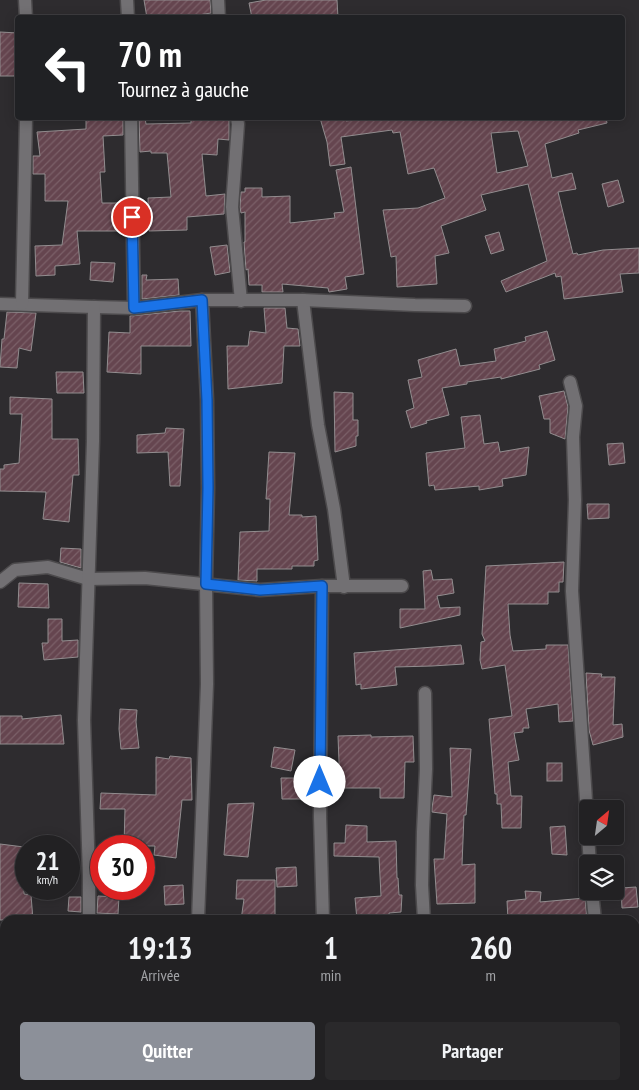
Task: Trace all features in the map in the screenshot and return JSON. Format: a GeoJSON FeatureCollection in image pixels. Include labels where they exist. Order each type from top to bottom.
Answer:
{"type":"FeatureCollection","features":[{"type":"Feature","properties":{"kind":"street"},"geometry":{"type":"LineString","coordinates":[[25,0],[26,15]]}},
{"type":"Feature","properties":{"kind":"street"},"geometry":{"type":"LineString","coordinates":[[128,0],[128,15]]}},
{"type":"Feature","properties":{"kind":"street"},"geometry":{"type":"LineString","coordinates":[[218,0],[219,15]]}},
{"type":"Feature","properties":{"kind":"street"},"geometry":{"type":"LineString","coordinates":[[22,304],[26,120]]}},
{"type":"Feature","properties":{"kind":"street"},"geometry":{"type":"LineString","coordinates":[[130,120],[134,308]]}},
{"type":"Feature","properties":{"kind":"street"},"geometry":{"type":"LineString","coordinates":[[237,120],[232,208],[240,301]]}},
{"type":"Feature","properties":{"kind":"street"},"geometry":{"type":"LineString","coordinates":[[0,304],[134,308],[202,300],[303,300],[464,306]]}},
{"type":"Feature","properties":{"kind":"street"},"geometry":{"type":"LineString","coordinates":[[198,915],[208,684],[206,584],[207,400],[202,300]]}},
{"type":"Feature","properties":{"kind":"street"},"geometry":{"type":"LineString","coordinates":[[303,300],[318,425],[334,509],[344,587]]}},
{"type":"Feature","properties":{"kind":"street"},"geometry":{"type":"LineString","coordinates":[[89,915],[84,720],[93,441],[94,308]]}},
{"type":"Feature","properties":{"kind":"street"},"geometry":{"type":"LineString","coordinates":[[570,382],[576,406],[573,437],[572,591],[586,800]]}},
{"type":"Feature","properties":{"kind":"street"},"geometry":{"type":"LineString","coordinates":[[0,582],[15,570],[48,567],[88,579],[145,578],[260,590],[322,586],[402,586]]}},
{"type":"Feature","properties":{"kind":"street"},"geometry":{"type":"LineString","coordinates":[[322,586],[320,816],[322,915]]}},
{"type":"Feature","properties":{"kind":"street"},"geometry":{"type":"LineString","coordinates":[[424,915],[422,885],[426,769],[425,693]]}},
{"type":"Feature","properties":{"kind":"street"},"geometry":{"type":"LineString","coordinates":[[593,900],[594,915]]}},
{"type":"Feature","properties":{"kind":"building"},"geometry":{"type":"Polygon","coordinates":[[[144,0],[210,0],[211,13],[199,15],[146,15],[144,0]]]}},
{"type":"Feature","properties":{"kind":"building"},"geometry":{"type":"Polygon","coordinates":[[[266,0],[337,0],[338,15],[251,15],[249,3],[266,0]]]}},
{"type":"Feature","properties":{"kind":"building"},"geometry":{"type":"Polygon","coordinates":[[[0,32],[15,33],[15,76],[0,76],[0,32]]]}},
{"type":"Feature","properties":{"kind":"building"},"geometry":{"type":"Polygon","coordinates":[[[86,120],[123,120],[123,135],[103,136],[105,172],[100,172],[102,203],[119,203],[119,231],[77,231],[80,264],[55,266],[55,275],[36,276],[35,246],[62,245],[68,201],[45,201],[45,174],[33,174],[33,156],[40,156],[37,132],[86,129],[86,120]]]}},
{"type":"Feature","properties":{"kind":"building"},"geometry":{"type":"Polygon","coordinates":[[[139,120],[145,120],[146,124],[191,123],[191,120],[229,120],[229,140],[218,139],[217,155],[202,154],[206,196],[225,194],[224,214],[187,217],[187,230],[149,231],[148,198],[171,197],[167,153],[140,152],[139,120]]]}},
{"type":"Feature","properties":{"kind":"building"},"geometry":{"type":"Polygon","coordinates":[[[321,120],[606,120],[607,123],[578,130],[579,133],[545,144],[552,178],[572,173],[576,189],[558,192],[573,254],[639,248],[639,273],[620,274],[623,292],[564,299],[561,276],[556,277],[555,273],[506,292],[501,281],[547,261],[528,184],[481,195],[486,210],[441,226],[449,253],[435,256],[437,284],[397,287],[396,256],[391,257],[383,210],[418,208],[445,198],[434,168],[408,174],[400,132],[393,133],[392,130],[341,137],[345,164],[330,166],[327,142],[321,120]],[[518,131],[491,133],[497,173],[528,166],[518,131]]]}},
{"type":"Feature","properties":{"kind":"building"},"geometry":{"type":"Polygon","coordinates":[[[351,167],[364,274],[345,277],[347,289],[329,292],[328,288],[282,284],[283,292],[262,292],[262,285],[249,285],[244,242],[245,212],[241,213],[240,207],[241,192],[245,192],[245,188],[262,188],[262,197],[290,196],[290,223],[335,218],[334,213],[344,212],[336,170],[351,167]]]}},
{"type":"Feature","properties":{"kind":"building"},"geometry":{"type":"Polygon","coordinates":[[[618,180],[624,202],[608,207],[602,184],[618,180]]]}},
{"type":"Feature","properties":{"kind":"building"},"geometry":{"type":"Polygon","coordinates":[[[499,232],[504,250],[491,254],[485,236],[499,232]]]}},
{"type":"Feature","properties":{"kind":"building"},"geometry":{"type":"Polygon","coordinates":[[[227,245],[230,272],[215,275],[210,247],[227,245]]]}},
{"type":"Feature","properties":{"kind":"building"},"geometry":{"type":"Polygon","coordinates":[[[91,262],[115,263],[113,282],[90,280],[91,262]]]}},
{"type":"Feature","properties":{"kind":"building"},"geometry":{"type":"Polygon","coordinates":[[[142,275],[147,275],[146,280],[178,279],[179,295],[142,299],[142,275]]]}},
{"type":"Feature","properties":{"kind":"building"},"geometry":{"type":"Polygon","coordinates":[[[264,308],[285,308],[287,328],[298,329],[300,346],[284,346],[282,383],[228,389],[227,346],[248,346],[250,331],[266,333],[264,308]]]}},
{"type":"Feature","properties":{"kind":"building"},"geometry":{"type":"Polygon","coordinates":[[[190,311],[191,346],[141,346],[141,374],[107,372],[109,332],[130,333],[130,316],[190,311]]]}},
{"type":"Feature","properties":{"kind":"building"},"geometry":{"type":"Polygon","coordinates":[[[7,312],[36,313],[31,351],[19,348],[17,368],[0,367],[2,339],[4,339],[7,312]]]}},
{"type":"Feature","properties":{"kind":"building"},"geometry":{"type":"Polygon","coordinates":[[[547,331],[555,360],[539,365],[540,369],[501,379],[501,377],[467,382],[467,384],[442,388],[449,415],[426,421],[427,423],[411,428],[406,411],[414,408],[408,380],[422,377],[418,360],[456,349],[460,366],[496,361],[494,349],[526,341],[525,337],[547,331]]]}},
{"type":"Feature","properties":{"kind":"building"},"geometry":{"type":"Polygon","coordinates":[[[56,372],[83,372],[84,393],[57,393],[56,372]]]}},
{"type":"Feature","properties":{"kind":"building"},"geometry":{"type":"Polygon","coordinates":[[[564,391],[568,407],[565,439],[550,433],[550,419],[544,419],[539,396],[564,391]]]}},
{"type":"Feature","properties":{"kind":"building"},"geometry":{"type":"Polygon","coordinates":[[[334,392],[353,393],[353,420],[358,420],[356,446],[335,452],[334,392]]]}},
{"type":"Feature","properties":{"kind":"building"},"geometry":{"type":"Polygon","coordinates":[[[10,397],[52,399],[52,439],[78,439],[79,475],[73,475],[69,522],[43,519],[46,492],[0,491],[0,469],[4,469],[4,465],[19,463],[22,414],[10,414],[10,397]]]}},
{"type":"Feature","properties":{"kind":"building"},"geometry":{"type":"Polygon","coordinates":[[[480,415],[484,444],[498,442],[500,452],[529,447],[526,475],[502,479],[503,486],[479,490],[479,486],[435,490],[434,485],[429,486],[426,453],[465,448],[461,417],[480,415]]]}},
{"type":"Feature","properties":{"kind":"building"},"geometry":{"type":"Polygon","coordinates":[[[166,428],[184,429],[180,486],[170,486],[168,452],[137,453],[137,435],[165,433],[166,428]]]}},
{"type":"Feature","properties":{"kind":"building"},"geometry":{"type":"Polygon","coordinates":[[[623,443],[625,463],[609,465],[607,444],[623,443]]]}},
{"type":"Feature","properties":{"kind":"building"},"geometry":{"type":"Polygon","coordinates":[[[269,452],[295,453],[289,515],[302,515],[302,517],[316,516],[318,560],[314,561],[314,566],[292,566],[292,569],[257,569],[257,581],[238,580],[240,532],[269,531],[270,499],[266,499],[269,452]]]}},
{"type":"Feature","properties":{"kind":"building"},"geometry":{"type":"Polygon","coordinates":[[[587,504],[609,504],[609,518],[588,519],[587,504]]]}},
{"type":"Feature","properties":{"kind":"building"},"geometry":{"type":"Polygon","coordinates":[[[61,548],[81,549],[81,568],[60,562],[61,548]]]}},
{"type":"Feature","properties":{"kind":"building"},"geometry":{"type":"Polygon","coordinates":[[[564,562],[563,582],[559,582],[559,592],[548,592],[548,604],[508,604],[513,651],[546,649],[546,645],[568,645],[573,721],[559,722],[558,704],[526,709],[529,728],[523,728],[523,732],[514,733],[519,760],[508,762],[511,796],[522,796],[521,828],[502,828],[501,804],[497,804],[497,794],[495,794],[489,719],[512,716],[505,665],[482,669],[480,660],[481,642],[485,641],[482,634],[486,566],[564,562]]]}},
{"type":"Feature","properties":{"kind":"building"},"geometry":{"type":"Polygon","coordinates":[[[431,570],[433,580],[452,579],[454,593],[437,596],[440,608],[460,607],[460,615],[400,628],[400,609],[425,609],[423,571],[431,570]]]}},
{"type":"Feature","properties":{"kind":"building"},"geometry":{"type":"Polygon","coordinates":[[[19,583],[48,584],[49,608],[18,607],[19,583]]]}},
{"type":"Feature","properties":{"kind":"building"},"geometry":{"type":"Polygon","coordinates":[[[48,619],[62,619],[62,641],[78,640],[78,657],[44,660],[42,643],[48,643],[48,619]]]}},
{"type":"Feature","properties":{"kind":"building"},"geometry":{"type":"Polygon","coordinates":[[[461,645],[464,664],[395,667],[397,685],[361,689],[361,684],[356,685],[354,653],[461,645]]]}},
{"type":"Feature","properties":{"kind":"building"},"geometry":{"type":"Polygon","coordinates":[[[586,673],[602,674],[601,677],[615,677],[613,725],[622,724],[623,737],[593,745],[589,730],[586,673]]]}},
{"type":"Feature","properties":{"kind":"building"},"geometry":{"type":"Polygon","coordinates":[[[120,709],[137,710],[136,722],[139,748],[121,749],[120,709]]]}},
{"type":"Feature","properties":{"kind":"building"},"geometry":{"type":"Polygon","coordinates":[[[61,715],[64,744],[0,744],[0,716],[22,716],[22,719],[61,715]]]}},
{"type":"Feature","properties":{"kind":"building"},"geometry":{"type":"Polygon","coordinates":[[[371,735],[371,737],[413,736],[414,762],[405,762],[404,798],[380,798],[380,788],[340,788],[338,736],[371,735]]]}},
{"type":"Feature","properties":{"kind":"building"},"geometry":{"type":"Polygon","coordinates":[[[274,747],[295,750],[291,771],[271,767],[274,747]]]}},
{"type":"Feature","properties":{"kind":"building"},"geometry":{"type":"Polygon","coordinates":[[[450,748],[471,749],[466,815],[464,815],[462,865],[475,864],[475,903],[437,904],[434,859],[444,859],[447,814],[432,812],[432,808],[434,795],[452,797],[450,748]]]}},
{"type":"Feature","properties":{"kind":"building"},"geometry":{"type":"Polygon","coordinates":[[[170,756],[191,758],[192,800],[182,800],[176,858],[155,855],[155,835],[124,835],[125,809],[100,809],[101,793],[156,795],[156,757],[169,759],[170,756]]]}},
{"type":"Feature","properties":{"kind":"building"},"geometry":{"type":"Polygon","coordinates":[[[547,763],[562,763],[562,781],[547,781],[547,763]]]}},
{"type":"Feature","properties":{"kind":"building"},"geometry":{"type":"Polygon","coordinates":[[[281,778],[309,778],[310,799],[282,799],[281,778]]]}},
{"type":"Feature","properties":{"kind":"building"},"geometry":{"type":"Polygon","coordinates":[[[254,803],[248,857],[224,855],[228,804],[254,803]]]}},
{"type":"Feature","properties":{"kind":"building"},"geometry":{"type":"Polygon","coordinates":[[[346,825],[367,826],[367,842],[396,841],[397,878],[399,895],[402,895],[401,912],[389,913],[389,915],[357,915],[355,898],[381,896],[379,857],[334,856],[334,843],[345,843],[346,825]]]}},
{"type":"Feature","properties":{"kind":"building"},"geometry":{"type":"Polygon","coordinates":[[[565,826],[567,855],[552,854],[550,827],[565,826]]]}},
{"type":"Feature","properties":{"kind":"building"},"geometry":{"type":"Polygon","coordinates":[[[0,844],[15,846],[15,900],[31,900],[33,915],[0,915],[0,844]]]}},
{"type":"Feature","properties":{"kind":"building"},"geometry":{"type":"Polygon","coordinates":[[[296,867],[297,886],[277,887],[276,868],[296,867]]]}},
{"type":"Feature","properties":{"kind":"building"},"geometry":{"type":"Polygon","coordinates":[[[237,880],[275,880],[275,915],[242,915],[244,899],[236,899],[237,880]]]}},
{"type":"Feature","properties":{"kind":"building"},"geometry":{"type":"Polygon","coordinates":[[[183,885],[184,904],[165,905],[164,886],[183,885]]]}},
{"type":"Feature","properties":{"kind":"building"},"geometry":{"type":"Polygon","coordinates":[[[636,887],[638,907],[622,908],[624,888],[636,887]]]}},
{"type":"Feature","properties":{"kind":"building"},"geometry":{"type":"Polygon","coordinates":[[[525,891],[541,892],[540,902],[579,899],[585,900],[587,915],[508,915],[507,901],[526,899],[525,891]]]}},
{"type":"Feature","properties":{"kind":"building"},"geometry":{"type":"Polygon","coordinates":[[[81,897],[81,912],[68,911],[69,900],[80,900],[81,897]]]}},
{"type":"Feature","properties":{"kind":"building"},"geometry":{"type":"Polygon","coordinates":[[[98,900],[119,900],[118,914],[97,913],[98,900]]]}},
{"type":"Feature","properties":{"kind":"route"},"geometry":{"type":"LineString","coordinates":[[132,217],[134,308],[202,300],[207,400],[206,584],[260,590],[322,586],[320,782]]}}]}
